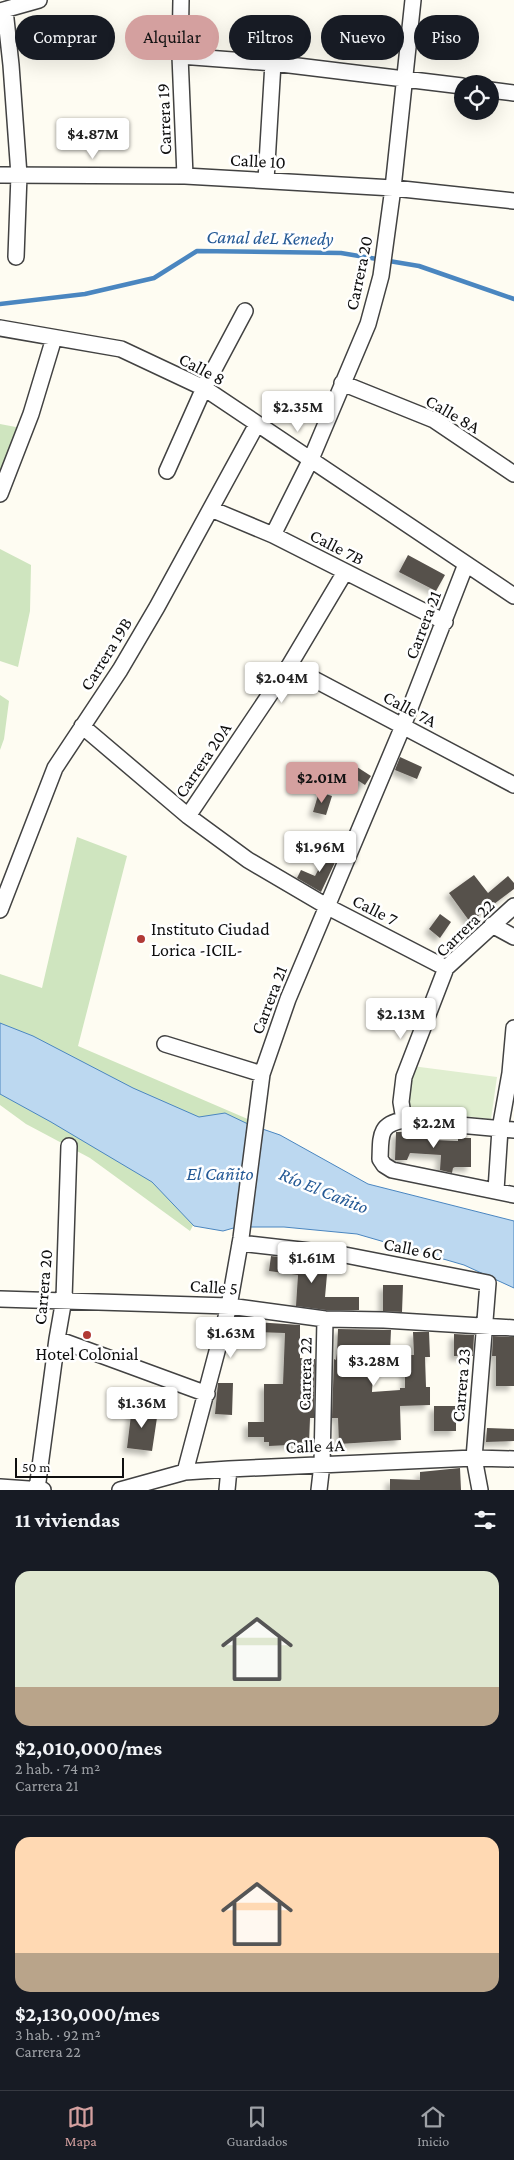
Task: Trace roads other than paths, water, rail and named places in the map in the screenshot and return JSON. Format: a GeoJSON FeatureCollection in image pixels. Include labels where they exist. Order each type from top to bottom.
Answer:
{"type":"FeatureCollection","features":[{"type":"Feature","properties":{"kind":"street"},"geometry":{"type":"LineString","coordinates":[[16,258],[19,175],[12,74],[2,10],[36,0]]}},
{"type":"Feature","properties":{"kind":"street","name":"Carrera 19"},"geometry":{"type":"LineString","coordinates":[[181,0],[181,15]]}},
{"type":"Feature","properties":{"kind":"street","name":"Carrera 20"},"geometry":{"type":"LineString","coordinates":[[273,535],[310,459],[368,324],[381,276],[393,188],[413,0]]}},
{"type":"Feature","properties":{"kind":"street"},"geometry":{"type":"LineString","coordinates":[[219,59],[273,63],[454,85]]}},
{"type":"Feature","properties":{"kind":"street","name":"Carrera 19"},"geometry":{"type":"LineString","coordinates":[[180,60],[185,176]]}},
{"type":"Feature","properties":{"kind":"street"},"geometry":{"type":"LineString","coordinates":[[266,180],[273,63]]}},
{"type":"Feature","properties":{"kind":"street"},"geometry":{"type":"LineString","coordinates":[[499,91],[514,93]]}},
{"type":"Feature","properties":{"kind":"street","name":"Calle 10"},"geometry":{"type":"LineString","coordinates":[[0,174],[185,176],[266,180],[393,188],[514,201]]}},
{"type":"Feature","properties":{"kind":"street"},"geometry":{"type":"LineString","coordinates":[[167,471],[204,388],[246,311]]}},
{"type":"Feature","properties":{"kind":"street","name":"Calle 8"},"geometry":{"type":"LineString","coordinates":[[0,328],[122,349],[204,388],[514,596]]}},
{"type":"Feature","properties":{"kind":"street"},"geometry":{"type":"LineString","coordinates":[[0,494],[31,414],[54,338]]}},
{"type":"Feature","properties":{"kind":"street","name":"Calle 8A"},"geometry":{"type":"LineString","coordinates":[[342,383],[434,420],[514,474]]}},
{"type":"Feature","properties":{"kind":"street","name":"Carrera 19B"},"geometry":{"type":"LineString","coordinates":[[0,910],[55,768],[120,670],[157,607],[257,424]]}},
{"type":"Feature","properties":{"kind":"street","name":"Calle 7B"},"geometry":{"type":"LineString","coordinates":[[211,509],[273,535],[445,622]]}},
{"type":"Feature","properties":{"kind":"street","name":"Carrera 21"},"geometry":{"type":"LineString","coordinates":[[185,1472],[229,1306],[241,1241],[262,1074],[288,999],[403,726],[466,564]]}},
{"type":"Feature","properties":{"kind":"street","name":"Carrera 20A"},"geometry":{"type":"LineString","coordinates":[[188,816],[289,666],[345,572]]}},
{"type":"Feature","properties":{"kind":"street","name":"Calle 7A"},"geometry":{"type":"LineString","coordinates":[[289,666],[514,785]]}},
{"type":"Feature","properties":{"kind":"street","name":"Calle 7"},"geometry":{"type":"LineString","coordinates":[[82,726],[188,816],[248,860],[328,907],[446,968]]}},
{"type":"Feature","properties":{"kind":"street","name":"Carrera 22"},"geometry":{"type":"LineString","coordinates":[[404,1120],[401,1102],[404,1077],[446,968],[514,906]]}},
{"type":"Feature","properties":{"kind":"street"},"geometry":{"type":"LineString","coordinates":[[492,925],[514,937]]}},
{"type":"Feature","properties":{"kind":"street"},"geometry":{"type":"LineString","coordinates":[[496,1190],[507,1129],[514,1028]]}},
{"type":"Feature","properties":{"kind":"street"},"geometry":{"type":"LineString","coordinates":[[165,1044],[262,1074]]}},
{"type":"Feature","properties":{"kind":"street"},"geometry":{"type":"LineString","coordinates":[[507,1129],[404,1120],[390,1122],[383,1129],[380,1159],[384,1165],[392,1170],[514,1195]]}},
{"type":"Feature","properties":{"kind":"street","name":"Carrera 20"},"geometry":{"type":"LineString","coordinates":[[37,1489],[64,1299],[69,1146]]}},
{"type":"Feature","properties":{"kind":"street","name":"Calle 6C"},"geometry":{"type":"LineString","coordinates":[[241,1241],[345,1255],[488,1283]]}},
{"type":"Feature","properties":{"kind":"street","name":"Carrera 23"},"geometry":{"type":"LineString","coordinates":[[480,1490],[474,1458],[488,1283]]}},
{"type":"Feature","properties":{"kind":"street","name":"Calle 5"},"geometry":{"type":"LineString","coordinates":[[0,1299],[64,1299],[229,1306],[325,1319],[384,1320],[514,1328]]}},
{"type":"Feature","properties":{"kind":"street","name":"Carrera 22"},"geometry":{"type":"LineString","coordinates":[[319,1490],[322,1464],[325,1319]]}},
{"type":"Feature","properties":{"kind":"street"},"geometry":{"type":"LineString","coordinates":[[57,1339],[206,1394]]}},
{"type":"Feature","properties":{"kind":"street","name":"Calle 4A"},"geometry":{"type":"LineString","coordinates":[[120,1490],[185,1472],[322,1464],[474,1458],[514,1459]]}},
{"type":"Feature","properties":{"kind":"street"},"geometry":{"type":"LineString","coordinates":[[227,1490],[229,1469]]}},
{"type":"Feature","properties":{"kind":"street"},"geometry":{"type":"LineString","coordinates":[[0,1487],[43,1490]]}},
{"type":"Feature","properties":{"kind":"water","name":"El Cañito"},"geometry":{"type":"Polygon","coordinates":[[[0,1023],[33,1036],[133,1088],[199,1117],[225,1113],[248,1124],[280,1135],[368,1184],[514,1221],[514,1288],[464,1265],[357,1234],[284,1227],[237,1227],[223,1231],[194,1226],[152,1182],[0,1094],[0,1023]]]}},
{"type":"Feature","properties":{"kind":"waterway","name":"Canal deL Kenedy"},"geometry":{"type":"LineString","coordinates":[[0,304],[85,294],[154,278],[197,251],[341,253],[419,266],[514,299]]}},
{"type":"Feature","properties":{"kind":"place","name":"Instituto Ciudad Lorica -ICIL-"},"geometry":{"type":"Point","coordinates":[141,939]}},
{"type":"Feature","properties":{"kind":"place","name":"Hotel Colonial"},"geometry":{"type":"Point","coordinates":[87,1335]}},
{"type":"Feature","properties":{"kind":"water label","name":"Río El Cañito"},"geometry":{"type":"Point","coordinates":[324,1190]}}]}
